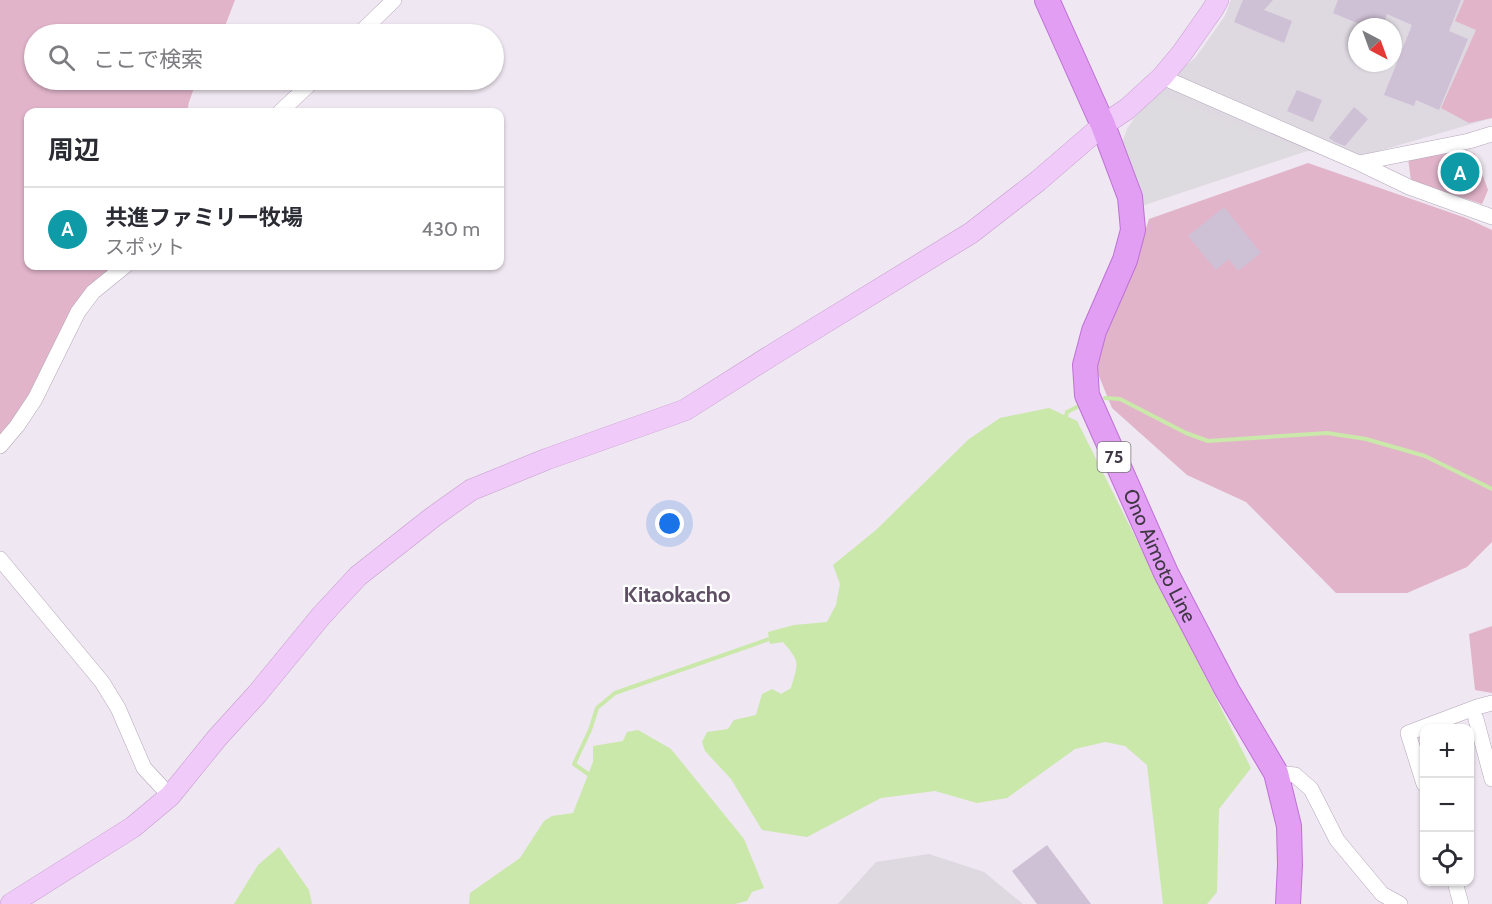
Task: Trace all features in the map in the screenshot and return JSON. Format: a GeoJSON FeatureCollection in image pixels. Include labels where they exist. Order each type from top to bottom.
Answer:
{"type":"FeatureCollection","features":[{"type":"Feature","properties":{"kind":"main road","name":"Ono Aimoto Line"},"geometry":{"type":"LineString","coordinates":[[1047,0],[1103,125],[1130,197],[1132,230],[1125,260],[1094,331],[1085,365],[1087,395],[1166,573],[1227,690],[1276,773],[1289,826],[1288,904]]}},
{"type":"Feature","properties":{"kind":"street"},"geometry":{"type":"LineString","coordinates":[[369,24],[394,0]]}},
{"type":"Feature","properties":{"kind":"street"},"geometry":{"type":"LineString","coordinates":[[10,904],[133,827],[170,796],[321,616],[358,576],[433,517],[471,490],[547,459],[686,410],[971,233],[1038,182],[1103,125],[1127,109],[1162,76],[1182,53],[1218,0]]}},
{"type":"Feature","properties":{"kind":"street"},"geometry":{"type":"LineString","coordinates":[[1162,76],[1409,187],[1492,217]]}},
{"type":"Feature","properties":{"kind":"street"},"geometry":{"type":"LineString","coordinates":[[284,108],[303,90]]}},
{"type":"Feature","properties":{"kind":"street"},"geometry":{"type":"LineString","coordinates":[[1359,163],[1469,141],[1492,134]]}},
{"type":"Feature","properties":{"kind":"street"},"geometry":{"type":"LineString","coordinates":[[0,446],[35,399],[78,312],[93,292],[119,270]]}},
{"type":"Feature","properties":{"kind":"street"},"geometry":{"type":"LineString","coordinates":[[0,559],[102,682],[117,708],[144,768],[170,796]]}},
{"type":"Feature","properties":{"kind":"street"},"geometry":{"type":"LineString","coordinates":[[1423,778],[1408,733],[1472,714],[1492,703]]}},
{"type":"Feature","properties":{"kind":"street"},"geometry":{"type":"LineString","coordinates":[[1472,714],[1492,739]]}},
{"type":"Feature","properties":{"kind":"street"},"geometry":{"type":"LineString","coordinates":[[1472,714],[1492,779]]}},
{"type":"Feature","properties":{"kind":"street"},"geometry":{"type":"LineString","coordinates":[[1276,773],[1295,775],[1311,789],[1337,840],[1382,894],[1400,904]]}},
{"type":"Feature","properties":{"kind":"street"},"geometry":{"type":"LineString","coordinates":[[1456,886],[1461,904]]}},
{"type":"Feature","properties":{"kind":"shaded area"},"geometry":{"type":"Polygon","coordinates":[[[0,0],[235,0],[226,24],[24,24],[24,90],[193,90],[188,108],[24,108],[24,270],[112,270],[0,438],[0,0]]]}},
{"type":"Feature","properties":{"kind":"shaded area"},"geometry":{"type":"Polygon","coordinates":[[[1231,0],[1492,0],[1492,118],[1365,155],[1307,151],[1141,206],[1127,129],[1174,76],[1196,57],[1225,16],[1231,0]]]}},
{"type":"Feature","properties":{"kind":"shaded area"},"geometry":{"type":"Polygon","coordinates":[[[1464,0],[1492,0],[1492,118],[1469,123],[1441,108],[1476,30],[1455,21],[1464,0]]]}},
{"type":"Feature","properties":{"kind":"shaded area"},"geometry":{"type":"Polygon","coordinates":[[[1157,93],[1307,151],[1141,206],[1120,148],[1127,129],[1137,114],[1157,93]]]}},
{"type":"Feature","properties":{"kind":"shaded area"},"geometry":{"type":"Polygon","coordinates":[[[1467,150],[1475,154],[1488,190],[1482,204],[1411,181],[1408,158],[1467,150]]]}},
{"type":"Feature","properties":{"kind":"shaded area"},"geometry":{"type":"Polygon","coordinates":[[[1308,163],[1466,218],[1492,230],[1492,542],[1467,567],[1407,593],[1336,593],[1246,502],[1187,475],[1112,408],[1094,364],[1126,288],[1149,219],[1308,163]]]}},
{"type":"Feature","properties":{"kind":"shaded area"},"geometry":{"type":"Polygon","coordinates":[[[1049,408],[1077,421],[1251,768],[1219,809],[1217,892],[1207,904],[1163,904],[1147,765],[1125,746],[1105,742],[1075,749],[1007,798],[977,803],[935,791],[881,798],[807,837],[762,830],[731,779],[705,751],[702,742],[707,732],[728,729],[734,720],[756,715],[762,694],[772,689],[781,694],[791,688],[796,668],[793,654],[783,642],[770,644],[768,632],[794,625],[827,622],[836,605],[840,584],[833,565],[876,530],[969,439],[1000,418],[1049,408]]]}},
{"type":"Feature","properties":{"kind":"shaded area"},"geometry":{"type":"Polygon","coordinates":[[[1492,626],[1492,693],[1475,690],[1469,634],[1492,626]]]}},
{"type":"Feature","properties":{"kind":"shaded area"},"geometry":{"type":"Polygon","coordinates":[[[638,730],[671,749],[744,839],[764,888],[752,892],[747,901],[735,904],[469,904],[470,893],[520,858],[544,821],[552,816],[573,813],[593,762],[593,746],[623,741],[627,732],[638,730]]]}},
{"type":"Feature","properties":{"kind":"shaded area"},"geometry":{"type":"Polygon","coordinates":[[[279,847],[309,890],[312,904],[234,904],[258,865],[279,847]]]}},
{"type":"Feature","properties":{"kind":"shaded area"},"geometry":{"type":"Polygon","coordinates":[[[929,854],[984,872],[1023,904],[838,904],[876,862],[929,854]]]}},
{"type":"Feature","properties":{"kind":"building"},"geometry":{"type":"Polygon","coordinates":[[[1243,0],[1273,0],[1264,10],[1292,21],[1284,43],[1234,22],[1243,0]]]}},
{"type":"Feature","properties":{"kind":"building"},"geometry":{"type":"Polygon","coordinates":[[[1338,0],[1461,0],[1449,31],[1468,39],[1439,110],[1416,100],[1414,106],[1384,95],[1393,72],[1402,72],[1402,50],[1412,25],[1402,21],[1402,18],[1387,14],[1385,18],[1348,19],[1333,13],[1338,0]]]}},
{"type":"Feature","properties":{"kind":"building"},"geometry":{"type":"Polygon","coordinates":[[[1297,90],[1322,100],[1313,122],[1287,111],[1297,90]]]}},
{"type":"Feature","properties":{"kind":"building"},"geometry":{"type":"Polygon","coordinates":[[[1354,107],[1368,119],[1345,146],[1329,138],[1354,107]]]}},
{"type":"Feature","properties":{"kind":"building"},"geometry":{"type":"Polygon","coordinates":[[[1224,207],[1261,253],[1238,271],[1229,259],[1216,270],[1188,236],[1224,207]]]}},
{"type":"Feature","properties":{"kind":"building"},"geometry":{"type":"Polygon","coordinates":[[[1047,845],[1091,904],[1037,904],[1012,871],[1047,845]]]}},
{"type":"Feature","properties":{"kind":"waterway"},"geometry":{"type":"LineString","coordinates":[[1105,398],[1120,399],[1186,433],[1208,441],[1327,433],[1366,439],[1425,456],[1492,489]]}},
{"type":"Feature","properties":{"kind":"waterway"},"geometry":{"type":"LineString","coordinates":[[1065,421],[1067,412],[1077,407]]}},
{"type":"Feature","properties":{"kind":"waterway"},"geometry":{"type":"LineString","coordinates":[[591,776],[574,764],[590,730],[597,708],[615,693],[772,638]]}},
{"type":"Feature","properties":{"kind":"place","name":"共進ファミリー牧場"},"geometry":{"type":"Point","coordinates":[1460,172]}},
{"type":"Feature","properties":{"kind":"district","name":"Kitaokacho"},"geometry":{"type":"Point","coordinates":[677,594]}}]}
